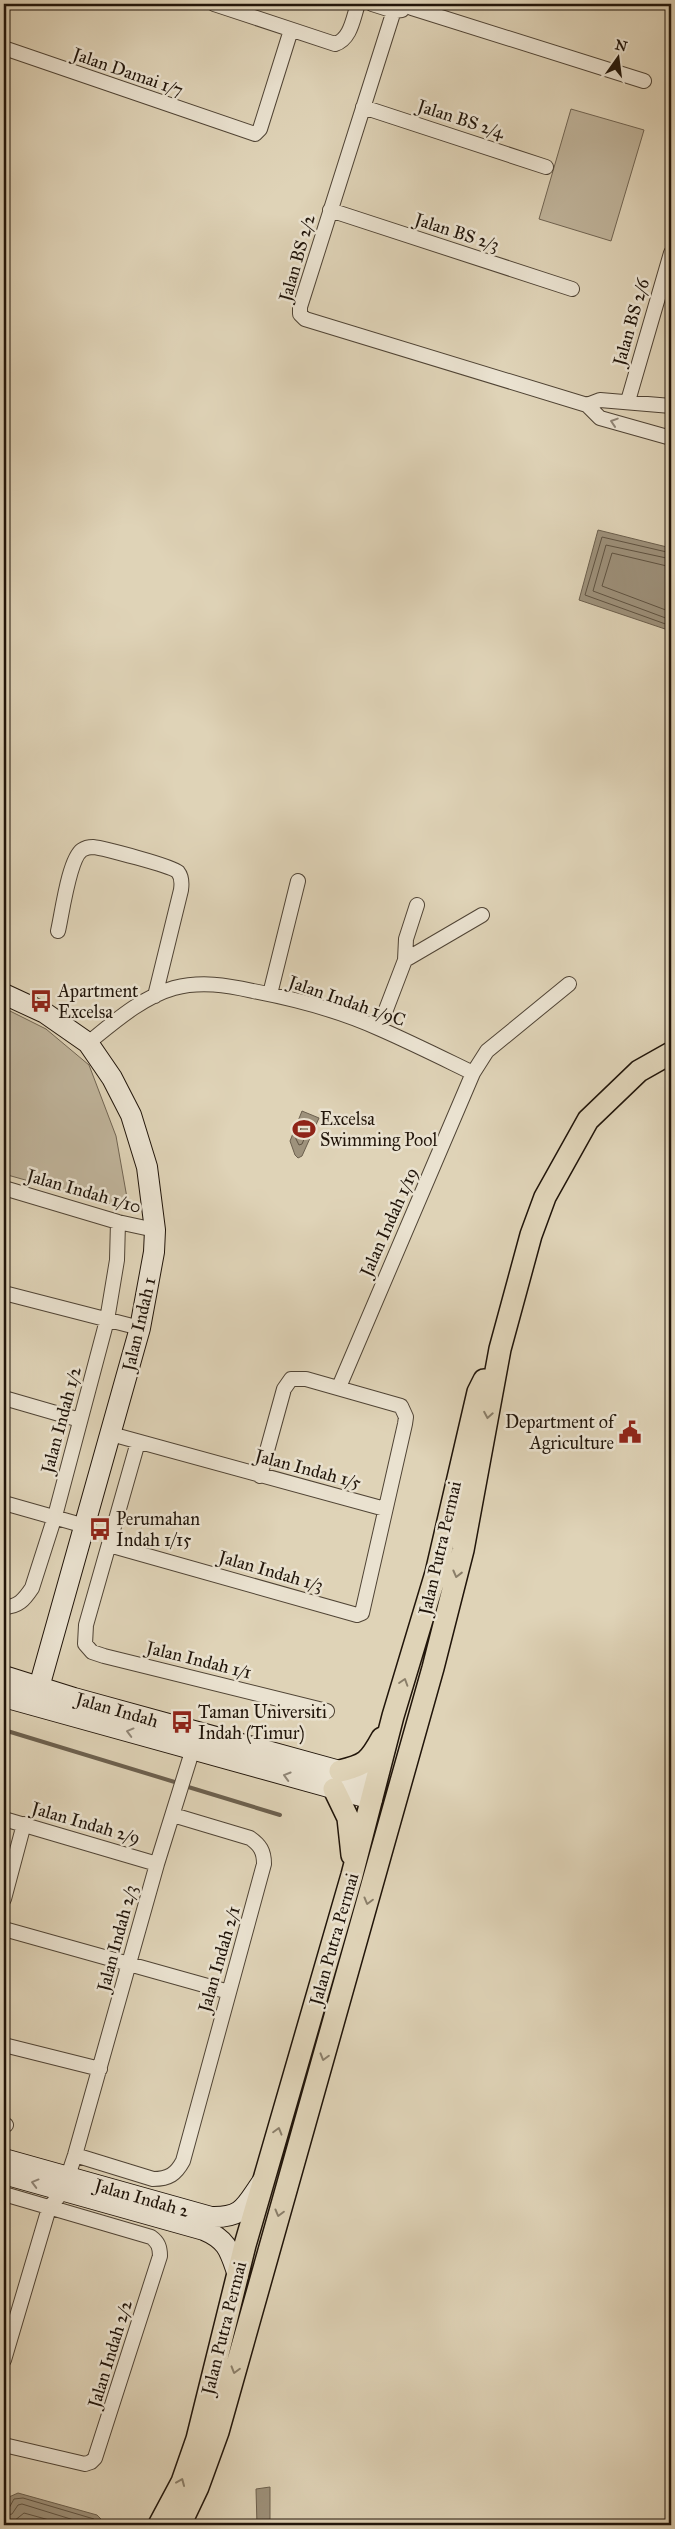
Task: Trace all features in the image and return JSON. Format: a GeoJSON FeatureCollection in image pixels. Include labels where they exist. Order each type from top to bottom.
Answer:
{"type":"FeatureCollection","features":[{"type":"Feature","properties":{"kind":"main road","name":"Jalan Putra Permai"},"geometry":{"type":"LineString","coordinates":[[180,2525],[198,2487],[218,2432],[416,1728],[463,1550],[500,1349],[531,1235],[545,1197],[588,1120],[639,1071],[671,1053]]}},
{"type":"Feature","properties":{"kind":"main road","name":"Jalan Putra Permai"},"geometry":{"type":"LineString","coordinates":[[159,2525],[182,2482],[197,2439],[264,2178],[378,1791],[393,1716],[436,1572],[478,1392],[500,1349]]}},
{"type":"Feature","properties":{"kind":"main road"},"geometry":{"type":"LineString","coordinates":[[352,1875],[351,1833],[337,1780],[368,1760],[393,1716]]}},
{"type":"Feature","properties":{"kind":"main road"},"geometry":{"type":"LineString","coordinates":[[380,1854],[377,1844],[388,1804],[378,1791],[391,1780],[402,1744],[416,1728]]}},
{"type":"Feature","properties":{"kind":"street"},"geometry":{"type":"LineString","coordinates":[[214,4],[335,44],[341,42],[346,36],[358,4]]}},
{"type":"Feature","properties":{"kind":"street"},"geometry":{"type":"LineString","coordinates":[[372,4],[395,7],[409,6],[644,81]]}},
{"type":"Feature","properties":{"kind":"street","name":"Jalan BS 2/2"},"geometry":{"type":"LineString","coordinates":[[395,7],[300,307],[302,317],[587,405]]}},
{"type":"Feature","properties":{"kind":"street","name":"Jalan Damai 1/7"},"geometry":{"type":"LineString","coordinates":[[4,48],[254,134],[260,129],[290,30]]}},
{"type":"Feature","properties":{"kind":"street","name":"Jalan BS 2/4"},"geometry":{"type":"LineString","coordinates":[[363,107],[546,167]]}},
{"type":"Feature","properties":{"kind":"street","name":"Jalan BS 2/3"},"geometry":{"type":"LineString","coordinates":[[330,210],[572,289]]}},
{"type":"Feature","properties":{"kind":"street","name":"Jalan BS 2/6"},"geometry":{"type":"LineString","coordinates":[[628,401],[671,253]]}},
{"type":"Feature","properties":{"kind":"street"},"geometry":{"type":"LineString","coordinates":[[671,406],[600,400],[587,405],[600,418],[671,438]]}},
{"type":"Feature","properties":{"kind":"street"},"geometry":{"type":"LineString","coordinates":[[58,931],[74,861],[81,851],[94,847],[171,867],[177,871],[181,877],[181,890],[155,996]]}},
{"type":"Feature","properties":{"kind":"street"},"geometry":{"type":"LineString","coordinates":[[270,994],[298,881]]}},
{"type":"Feature","properties":{"kind":"street"},"geometry":{"type":"LineString","coordinates":[[379,1028],[405,960],[406,939],[417,905]]}},
{"type":"Feature","properties":{"kind":"street"},"geometry":{"type":"LineString","coordinates":[[405,960],[482,914]]}},
{"type":"Feature","properties":{"kind":"street"},"geometry":{"type":"LineString","coordinates":[[168,946],[172,988]]}},
{"type":"Feature","properties":{"kind":"street","name":"Jalan Indah 1/9C"},"geometry":{"type":"LineString","coordinates":[[88,1043],[119,1018],[155,996],[172,988],[206,983],[270,994],[379,1028],[473,1072]]}},
{"type":"Feature","properties":{"kind":"street"},"geometry":{"type":"LineString","coordinates":[[473,1072],[487,1051],[569,984]]}},
{"type":"Feature","properties":{"kind":"street","name":"Jalan Indah 1"},"geometry":{"type":"LineString","coordinates":[[4,994],[45,1013],[88,1043],[112,1078],[131,1115],[147,1167],[155,1230],[154,1252],[140,1328],[86,1526],[36,1696]]}},
{"type":"Feature","properties":{"kind":"street","name":"Jalan Indah 1/19"},"geometry":{"type":"LineString","coordinates":[[339,1387],[473,1072]]}},
{"type":"Feature","properties":{"kind":"street","name":"Jalan Indah 1/10"},"geometry":{"type":"LineString","coordinates":[[4,1188],[118,1222],[155,1230]]}},
{"type":"Feature","properties":{"kind":"street","name":"Jalan Indah 1/2"},"geometry":{"type":"LineString","coordinates":[[4,1607],[15,1607],[25,1599],[32,1588],[55,1516],[107,1320],[117,1260],[118,1222]]}},
{"type":"Feature","properties":{"kind":"street"},"geometry":{"type":"LineString","coordinates":[[4,1293],[140,1328]]}},
{"type":"Feature","properties":{"kind":"street"},"geometry":{"type":"LineString","coordinates":[[260,1476],[286,1383],[296,1378],[339,1387],[394,1402],[401,1406],[406,1417],[385,1509]]}},
{"type":"Feature","properties":{"kind":"street"},"geometry":{"type":"LineString","coordinates":[[4,1398],[80,1420]]}},
{"type":"Feature","properties":{"kind":"street","name":"Jalan Indah 1/5"},"geometry":{"type":"LineString","coordinates":[[111,1434],[385,1509]]}},
{"type":"Feature","properties":{"kind":"street"},"geometry":{"type":"LineString","coordinates":[[109,1545],[138,1442]]}},
{"type":"Feature","properties":{"kind":"street"},"geometry":{"type":"LineString","coordinates":[[4,1503],[86,1526]]}},
{"type":"Feature","properties":{"kind":"street","name":"Jalan Indah 1/3"},"geometry":{"type":"LineString","coordinates":[[109,1545],[357,1615],[364,1610],[385,1509]]}},
{"type":"Feature","properties":{"kind":"street","name":"Jalan Indah 1/1"},"geometry":{"type":"LineString","coordinates":[[109,1545],[86,1625],[85,1644],[92,1652],[327,1711]]}},
{"type":"Feature","properties":{"kind":"street","name":"Jalan Indah"},"geometry":{"type":"LineString","coordinates":[[4,1676],[36,1696],[378,1791]]}},
{"type":"Feature","properties":{"kind":"street","name":"Jalan Indah"},"geometry":{"type":"LineString","coordinates":[[4,1697],[36,1696]]}},
{"type":"Feature","properties":{"kind":"street","name":"Jalan Indah 2/3"},"geometry":{"type":"LineString","coordinates":[[49,2208],[65,2183],[75,2155],[157,1864],[195,1741]]}},
{"type":"Feature","properties":{"kind":"street","name":"Jalan Indah 2/1"},"geometry":{"type":"LineString","coordinates":[[75,2155],[153,2179],[164,2179],[178,2171],[186,2151],[252,1911],[264,1864],[264,1854],[259,1844],[250,1838],[173,1815]]}},
{"type":"Feature","properties":{"kind":"street","name":"Jalan Indah 2/9"},"geometry":{"type":"LineString","coordinates":[[4,1820],[24,1824],[157,1864]]}},
{"type":"Feature","properties":{"kind":"street"},"geometry":{"type":"LineString","coordinates":[[4,1899],[24,1824]]}},
{"type":"Feature","properties":{"kind":"street"},"geometry":{"type":"LineString","coordinates":[[4,1929],[229,1992]]}},
{"type":"Feature","properties":{"kind":"street"},"geometry":{"type":"LineString","coordinates":[[4,2044],[100,2069]]}},
{"type":"Feature","properties":{"kind":"street","name":"Jalan Indah 2"},"geometry":{"type":"LineString","coordinates":[[4,2159],[65,2183],[200,2228],[218,2236],[230,2253],[238,2275]]}},
{"type":"Feature","properties":{"kind":"street","name":"Jalan Indah 2"},"geometry":{"type":"LineString","coordinates":[[4,2174],[65,2183],[220,2218],[237,2214],[264,2178]]}},
{"type":"Feature","properties":{"kind":"street"},"geometry":{"type":"LineString","coordinates":[[4,2194],[49,2208],[4,2360]]}},
{"type":"Feature","properties":{"kind":"street","name":"Jalan Indah 2/2"},"geometry":{"type":"LineString","coordinates":[[4,2445],[77,2462],[91,2462],[102,2442],[160,2256],[156,2241],[144,2234],[49,2208]]}},
{"type":"Feature","properties":{"kind":"shaded area"},"geometry":{"type":"Polygon","coordinates":[[[571,109],[644,130],[611,241],[539,219],[571,109]]]}},
{"type":"Feature","properties":{"kind":"shaded area"},"geometry":{"type":"Polygon","coordinates":[[[4,1008],[46,1029],[89,1065],[116,1136],[129,1209],[4,1174],[4,1008]]]}},
{"type":"Feature","properties":{"kind":"water"},"geometry":{"type":"Polygon","coordinates":[[[598,530],[671,548],[671,631],[579,600],[598,530]]]}},
{"type":"Feature","properties":{"kind":"water","name":"Excelsa Swimming Pool"},"geometry":{"type":"Polygon","coordinates":[[[302,1111],[319,1118],[302,1156],[298,1158],[290,1141],[302,1111]]]}},
{"type":"Feature","properties":{"kind":"water"},"geometry":{"type":"Polygon","coordinates":[[[270,2487],[270,2525],[257,2525],[256,2489],[270,2487]]]}},
{"type":"Feature","properties":{"kind":"water"},"geometry":{"type":"Polygon","coordinates":[[[18,2493],[97,2515],[101,2519],[101,2525],[4,2525],[4,2513],[9,2497],[18,2493]]]}},
{"type":"Feature","properties":{"kind":"waterway"},"geometry":{"type":"LineString","coordinates":[[4,1730],[178,1783]]}},
{"type":"Feature","properties":{"kind":"waterway"},"geometry":{"type":"LineString","coordinates":[[185,1786],[280,1815]]}},
{"type":"Feature","properties":{"kind":"place","name":"Apartment Excelsa"},"geometry":{"type":"Point","coordinates":[41,1001]}},
{"type":"Feature","properties":{"kind":"place","name":"Excelsa Swimming Pool"},"geometry":{"type":"Point","coordinates":[304,1129]}},
{"type":"Feature","properties":{"kind":"place","name":"Department of Agriculture"},"geometry":{"type":"Point","coordinates":[630,1432]}},
{"type":"Feature","properties":{"kind":"place","name":"Perumahan Indah 1/15"},"geometry":{"type":"Point","coordinates":[100,1529]}},
{"type":"Feature","properties":{"kind":"place","name":"Taman Universiti Indah (Timur)"},"geometry":{"type":"Point","coordinates":[182,1722]}}]}
